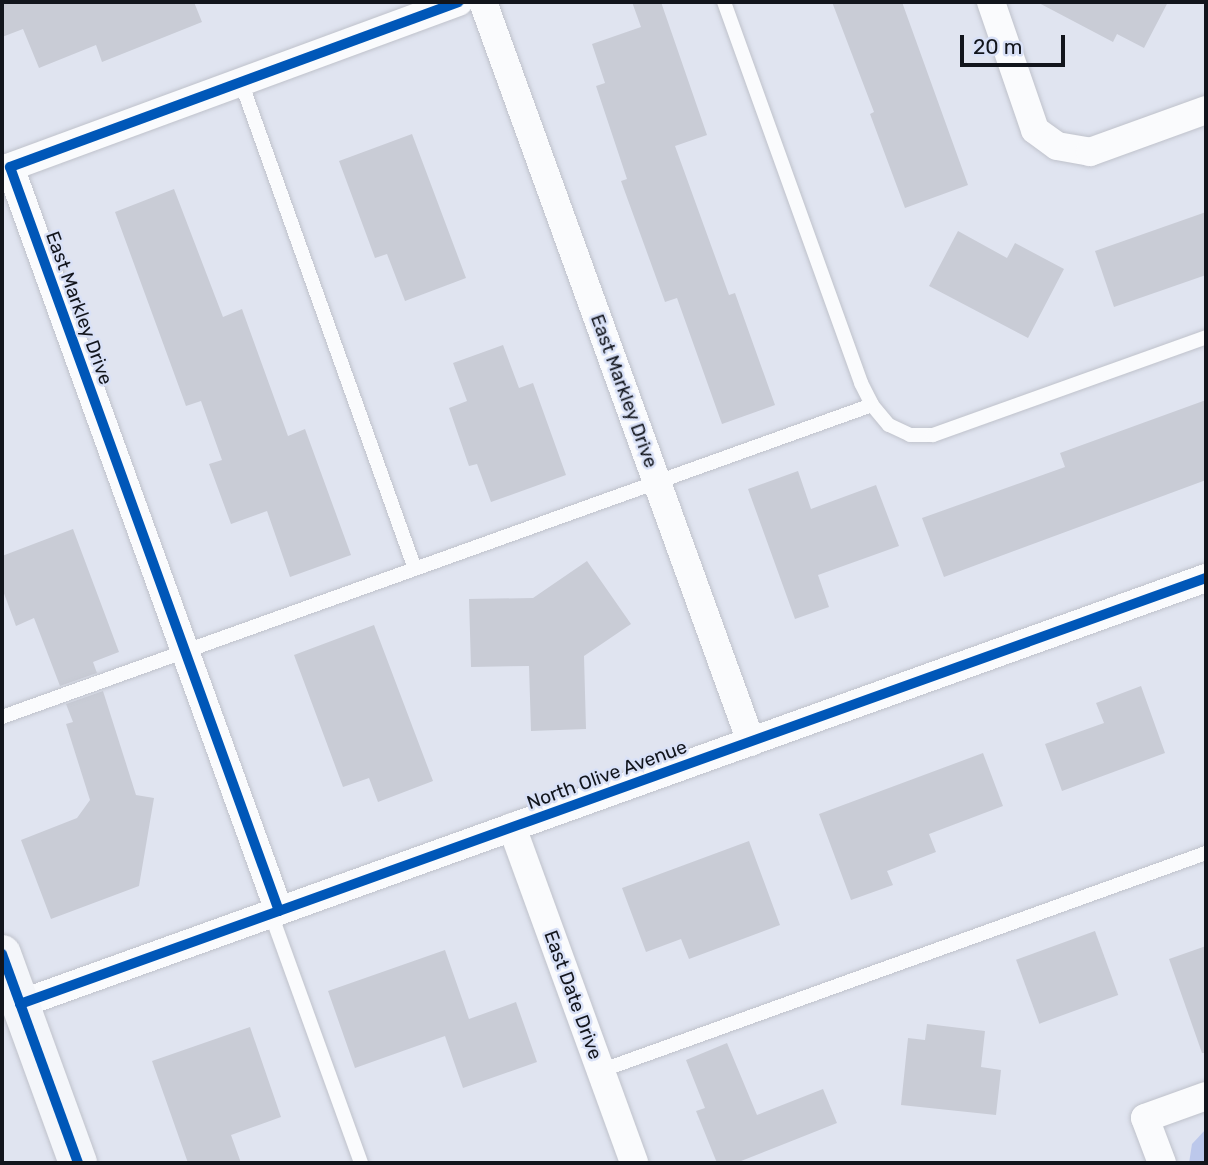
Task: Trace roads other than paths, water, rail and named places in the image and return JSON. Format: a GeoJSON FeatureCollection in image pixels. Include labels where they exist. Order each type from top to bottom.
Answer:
{"type":"FeatureCollection","features":[{"type":"Feature","properties":{"kind":"street","name":"East Markley Drive"},"geometry":{"type":"LineString","coordinates":[[275,912],[10,167],[459,2]]}},
{"type":"Feature","properties":{"kind":"street","name":"East Markley Drive"},"geometry":{"type":"LineString","coordinates":[[483,2],[751,741]]}},
{"type":"Feature","properties":{"kind":"street"},"geometry":{"type":"LineString","coordinates":[[991,2],[1035,130],[1057,146],[1090,152],[1206,110]]}},
{"type":"Feature","properties":{"kind":"street","name":"North Olive Avenue"},"geometry":{"type":"LineString","coordinates":[[20,1004],[1206,578]]}},
{"type":"Feature","properties":{"kind":"street","name":"East Date Drive"},"geometry":{"type":"LineString","coordinates":[[512,827],[634,1163]]}},
{"type":"Feature","properties":{"kind":"street"},"geometry":{"type":"LineString","coordinates":[[2,954],[78,1163]]}},
{"type":"Feature","properties":{"kind":"street"},"geometry":{"type":"LineString","coordinates":[[1163,1163],[1145,1118],[1206,1096]]}},
{"type":"Feature","properties":{"kind":"lane"},"geometry":{"type":"LineString","coordinates":[[724,2],[872,405],[890,425],[910,435],[933,435],[1206,338]]}},
{"type":"Feature","properties":{"kind":"lane"},"geometry":{"type":"LineString","coordinates":[[242,82],[415,569]]}},
{"type":"Feature","properties":{"kind":"lane"},"geometry":{"type":"LineString","coordinates":[[2,718],[872,405]]}},
{"type":"Feature","properties":{"kind":"lane"},"geometry":{"type":"LineString","coordinates":[[600,1070],[1206,853]]}},
{"type":"Feature","properties":{"kind":"lane"},"geometry":{"type":"LineString","coordinates":[[275,912],[361,1163]]}}]}
